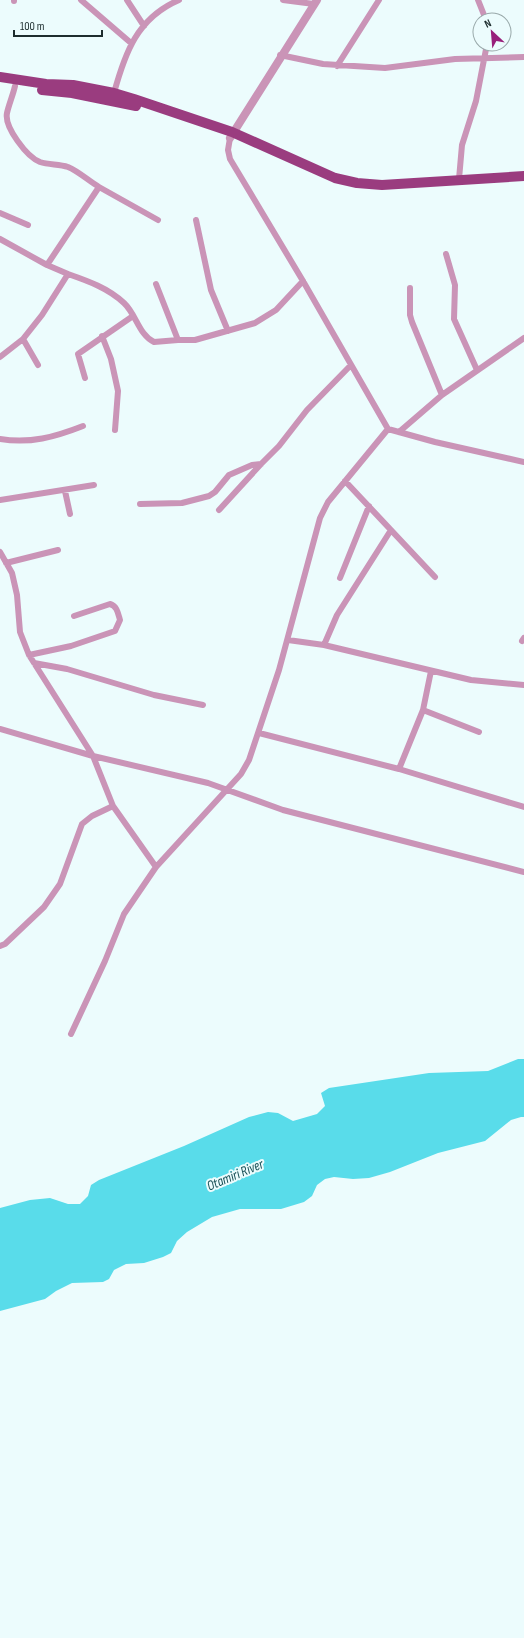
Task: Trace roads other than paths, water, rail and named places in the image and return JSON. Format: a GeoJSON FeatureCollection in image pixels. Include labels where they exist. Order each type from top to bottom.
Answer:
{"type":"FeatureCollection","features":[{"type":"Feature","properties":{"kind":"main road"},"geometry":{"type":"LineString","coordinates":[[0,77],[73,86],[114,93],[231,135],[335,178],[357,183],[382,185],[524,176]]}},
{"type":"Feature","properties":{"kind":"main road"},"geometry":{"type":"LineString","coordinates":[[0,84],[72,93],[132,105],[231,135],[333,184],[356,190],[382,191],[524,182]]}},
{"type":"Feature","properties":{"kind":"street"},"geometry":{"type":"LineString","coordinates":[[82,0],[131,43]]}},
{"type":"Feature","properties":{"kind":"street"},"geometry":{"type":"LineString","coordinates":[[127,0],[144,26]]}},
{"type":"Feature","properties":{"kind":"street"},"geometry":{"type":"LineString","coordinates":[[114,93],[122,63],[131,43],[150,18],[178,0]]}},
{"type":"Feature","properties":{"kind":"street"},"geometry":{"type":"LineString","coordinates":[[283,0],[316,2]]}},
{"type":"Feature","properties":{"kind":"street"},"geometry":{"type":"LineString","coordinates":[[337,66],[378,0]]}},
{"type":"Feature","properties":{"kind":"street"},"geometry":{"type":"LineString","coordinates":[[478,0],[483,12]]}},
{"type":"Feature","properties":{"kind":"street"},"geometry":{"type":"LineString","coordinates":[[316,2],[280,55],[231,135],[228,150],[230,159],[303,281],[388,429],[435,442],[524,462]]}},
{"type":"Feature","properties":{"kind":"street"},"geometry":{"type":"LineString","coordinates":[[459,179],[462,145],[476,101],[486,52]]}},
{"type":"Feature","properties":{"kind":"street"},"geometry":{"type":"LineString","coordinates":[[280,55],[337,66],[385,68],[455,59],[524,57]]}},
{"type":"Feature","properties":{"kind":"street"},"geometry":{"type":"LineString","coordinates":[[15,86],[7,114],[7,122],[11,131],[32,158],[40,162],[67,167],[158,220]]}},
{"type":"Feature","properties":{"kind":"street"},"geometry":{"type":"LineString","coordinates":[[47,265],[99,187]]}},
{"type":"Feature","properties":{"kind":"street"},"geometry":{"type":"LineString","coordinates":[[0,213],[28,225]]}},
{"type":"Feature","properties":{"kind":"street"},"geometry":{"type":"LineString","coordinates":[[196,220],[211,290],[228,331]]}},
{"type":"Feature","properties":{"kind":"street"},"geometry":{"type":"LineString","coordinates":[[0,239],[47,265],[93,283],[108,291],[124,303],[149,340],[154,342],[195,340],[228,331],[267,317],[276,310],[303,281]]}},
{"type":"Feature","properties":{"kind":"street"},"geometry":{"type":"LineString","coordinates":[[446,254],[454,285],[454,319],[477,370]]}},
{"type":"Feature","properties":{"kind":"street"},"geometry":{"type":"LineString","coordinates":[[0,357],[23,339],[42,315],[68,274]]}},
{"type":"Feature","properties":{"kind":"street"},"geometry":{"type":"LineString","coordinates":[[156,284],[178,340]]}},
{"type":"Feature","properties":{"kind":"street"},"geometry":{"type":"LineString","coordinates":[[410,288],[410,315],[412,322],[442,395]]}},
{"type":"Feature","properties":{"kind":"street"},"geometry":{"type":"LineString","coordinates":[[85,378],[78,354],[133,316]]}},
{"type":"Feature","properties":{"kind":"street"},"geometry":{"type":"LineString","coordinates":[[102,336],[110,359],[118,391],[115,430]]}},
{"type":"Feature","properties":{"kind":"street"},"geometry":{"type":"LineString","coordinates":[[399,432],[442,395],[524,338]]}},
{"type":"Feature","properties":{"kind":"street"},"geometry":{"type":"LineString","coordinates":[[23,339],[38,365]]}},
{"type":"Feature","properties":{"kind":"street"},"geometry":{"type":"LineString","coordinates":[[220,510],[279,446],[307,410],[351,365]]}},
{"type":"Feature","properties":{"kind":"street"},"geometry":{"type":"LineString","coordinates":[[0,439],[15,442],[40,440],[83,426]]}},
{"type":"Feature","properties":{"kind":"street"},"geometry":{"type":"LineString","coordinates":[[71,1034],[124,914],[156,867],[241,774],[249,760],[288,640],[314,535],[320,518],[328,502],[388,429]]}},
{"type":"Feature","properties":{"kind":"street"},"geometry":{"type":"LineString","coordinates":[[140,504],[182,503],[209,496],[216,492],[229,475],[252,465],[261,464]]}},
{"type":"Feature","properties":{"kind":"street"},"geometry":{"type":"LineString","coordinates":[[345,481],[435,577]]}},
{"type":"Feature","properties":{"kind":"street"},"geometry":{"type":"LineString","coordinates":[[0,500],[65,491],[94,485]]}},
{"type":"Feature","properties":{"kind":"street"},"geometry":{"type":"LineString","coordinates":[[65,491],[70,514]]}},
{"type":"Feature","properties":{"kind":"street"},"geometry":{"type":"LineString","coordinates":[[340,578],[369,506]]}},
{"type":"Feature","properties":{"kind":"street"},"geometry":{"type":"LineString","coordinates":[[324,645],[337,615],[391,530]]}},
{"type":"Feature","properties":{"kind":"street"},"geometry":{"type":"LineString","coordinates":[[6,563],[58,550]]}},
{"type":"Feature","properties":{"kind":"street"},"geometry":{"type":"LineString","coordinates":[[0,552],[12,573],[15,584],[20,632],[29,655],[93,756],[113,806],[156,867]]}},
{"type":"Feature","properties":{"kind":"street"},"geometry":{"type":"LineString","coordinates":[[29,655],[71,646],[115,631],[120,620],[114,605],[110,604],[74,616]]}},
{"type":"Feature","properties":{"kind":"street"},"geometry":{"type":"LineString","coordinates":[[288,640],[324,645],[471,680],[524,685]]}},
{"type":"Feature","properties":{"kind":"street"},"geometry":{"type":"LineString","coordinates":[[34,662],[67,669],[154,695],[203,705]]}},
{"type":"Feature","properties":{"kind":"street"},"geometry":{"type":"LineString","coordinates":[[399,769],[423,710],[431,671]]}},
{"type":"Feature","properties":{"kind":"street"},"geometry":{"type":"LineString","coordinates":[[423,710],[479,732]]}},
{"type":"Feature","properties":{"kind":"street"},"geometry":{"type":"LineString","coordinates":[[0,729],[93,756],[208,782],[283,810],[524,872]]}},
{"type":"Feature","properties":{"kind":"street"},"geometry":{"type":"LineString","coordinates":[[259,733],[399,769],[524,807]]}},
{"type":"Feature","properties":{"kind":"street"},"geometry":{"type":"LineString","coordinates":[[0,946],[5,944],[44,907],[60,884],[82,824],[92,816],[113,806]]}},
{"type":"Feature","properties":{"kind":"water","name":"Otamiri River"},"geometry":{"type":"Polygon","coordinates":[[[518,1059],[524,1059],[524,1117],[511,1120],[485,1141],[438,1153],[390,1172],[369,1178],[353,1179],[334,1177],[325,1179],[317,1185],[312,1196],[304,1202],[281,1209],[240,1209],[212,1217],[187,1232],[177,1241],[171,1253],[163,1257],[144,1263],[126,1264],[114,1270],[109,1279],[103,1282],[72,1283],[56,1291],[45,1299],[0,1311],[0,1208],[30,1200],[50,1198],[68,1204],[80,1204],[88,1196],[91,1185],[99,1180],[184,1146],[249,1117],[268,1112],[278,1113],[293,1121],[317,1114],[325,1106],[321,1093],[329,1088],[429,1073],[488,1071],[518,1059]]]}}]}
